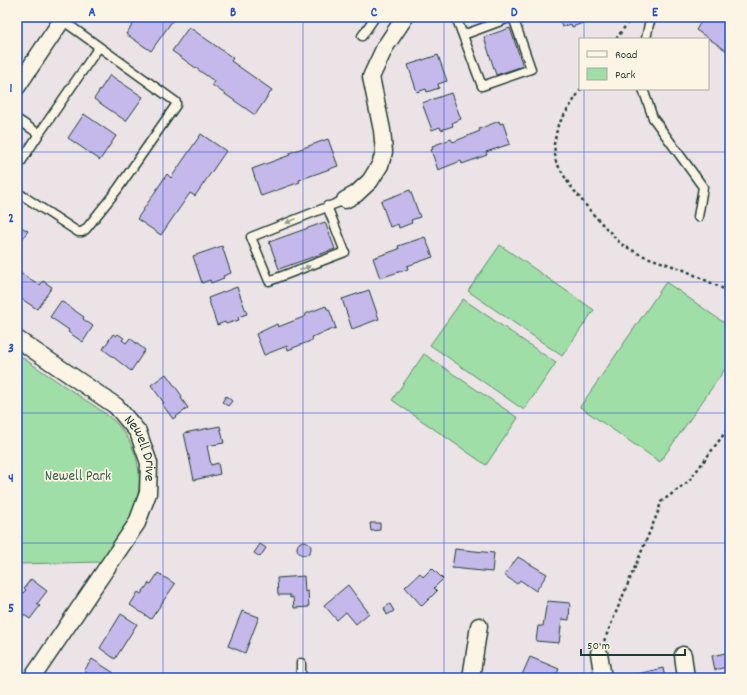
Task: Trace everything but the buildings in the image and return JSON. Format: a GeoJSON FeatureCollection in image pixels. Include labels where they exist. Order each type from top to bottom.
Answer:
{"type":"FeatureCollection","features":[{"type":"Feature","properties":{"kind":"street"},"geometry":{"type":"LineString","coordinates":[[345,200],[356,194],[370,181],[380,165],[384,152],[382,130],[370,77],[385,47],[405,17]]}},
{"type":"Feature","properties":{"kind":"street"},"geometry":{"type":"LineString","coordinates":[[17,87],[63,19]]}},
{"type":"Feature","properties":{"kind":"street","name":"Newell Drive"},"geometry":{"type":"LineString","coordinates":[[17,339],[116,406],[138,432],[149,463],[148,493],[138,523],[32,678]]}},
{"type":"Feature","properties":{"kind":"street"},"geometry":{"type":"LineString","coordinates":[[471,678],[479,626]]}},
{"type":"Feature","properties":{"kind":"street"},"geometry":{"type":"LineString","coordinates":[[599,653],[603,678]]}},
{"type":"Feature","properties":{"kind":"street"},"geometry":{"type":"LineString","coordinates":[[683,655],[686,678]]}},
{"type":"Feature","properties":{"kind":"lane"},"geometry":{"type":"LineString","coordinates":[[362,36],[375,17]]}},
{"type":"Feature","properties":{"kind":"lane"},"geometry":{"type":"LineString","coordinates":[[456,17],[482,86],[531,69],[512,17],[463,35]]}},
{"type":"Feature","properties":{"kind":"lane"},"geometry":{"type":"LineString","coordinates":[[646,38],[652,17]]}},
{"type":"Feature","properties":{"kind":"lane"},"geometry":{"type":"LineString","coordinates":[[17,192],[78,232],[82,232],[118,190],[176,105],[176,102],[99,47],[63,19]]}},
{"type":"Feature","properties":{"kind":"lane"},"geometry":{"type":"LineString","coordinates":[[17,168],[99,47]]}},
{"type":"Feature","properties":{"kind":"lane"},"geometry":{"type":"LineString","coordinates":[[643,90],[653,118],[703,187],[698,217]]}},
{"type":"Feature","properties":{"kind":"lane"},"geometry":{"type":"LineString","coordinates":[[17,120],[39,134]]}},
{"type":"Feature","properties":{"kind":"lane"},"geometry":{"type":"LineString","coordinates":[[327,206],[345,252],[269,281],[251,237],[327,206],[345,200]]}},
{"type":"Feature","properties":{"kind":"lane"},"geometry":{"type":"LineString","coordinates":[[300,663],[301,678]]}},
{"type":"Feature","properties":{"kind":"path"},"geometry":{"type":"LineString","coordinates":[[617,38],[632,17]]}},
{"type":"Feature","properties":{"kind":"path"},"geometry":{"type":"LineString","coordinates":[[580,90],[558,125],[554,144],[556,162],[569,184],[592,213],[621,244],[641,255],[684,270],[730,292]]}},
{"type":"Feature","properties":{"kind":"path"},"geometry":{"type":"LineString","coordinates":[[599,653],[661,502],[689,480],[730,426]]}},
{"type":"Feature","properties":{"kind":"green space"},"geometry":{"type":"Polygon","coordinates":[[[500,245],[594,310],[562,356],[468,291],[500,245]]]}},
{"type":"Feature","properties":{"kind":"green space"},"geometry":{"type":"Polygon","coordinates":[[[666,282],[730,327],[730,362],[660,462],[580,407],[666,282]]]}},
{"type":"Feature","properties":{"kind":"green space"},"geometry":{"type":"Polygon","coordinates":[[[463,299],[556,363],[524,410],[430,345],[463,299]]]}},
{"type":"Feature","properties":{"kind":"green space","name":"Newell Park"},"geometry":{"type":"Polygon","coordinates":[[[17,354],[96,407],[116,423],[123,431],[134,451],[139,472],[138,494],[135,505],[125,528],[100,562],[17,564],[17,354]]]}},
{"type":"Feature","properties":{"kind":"green space"},"geometry":{"type":"Polygon","coordinates":[[[424,354],[518,418],[486,465],[392,400],[424,354]]]}}]}
